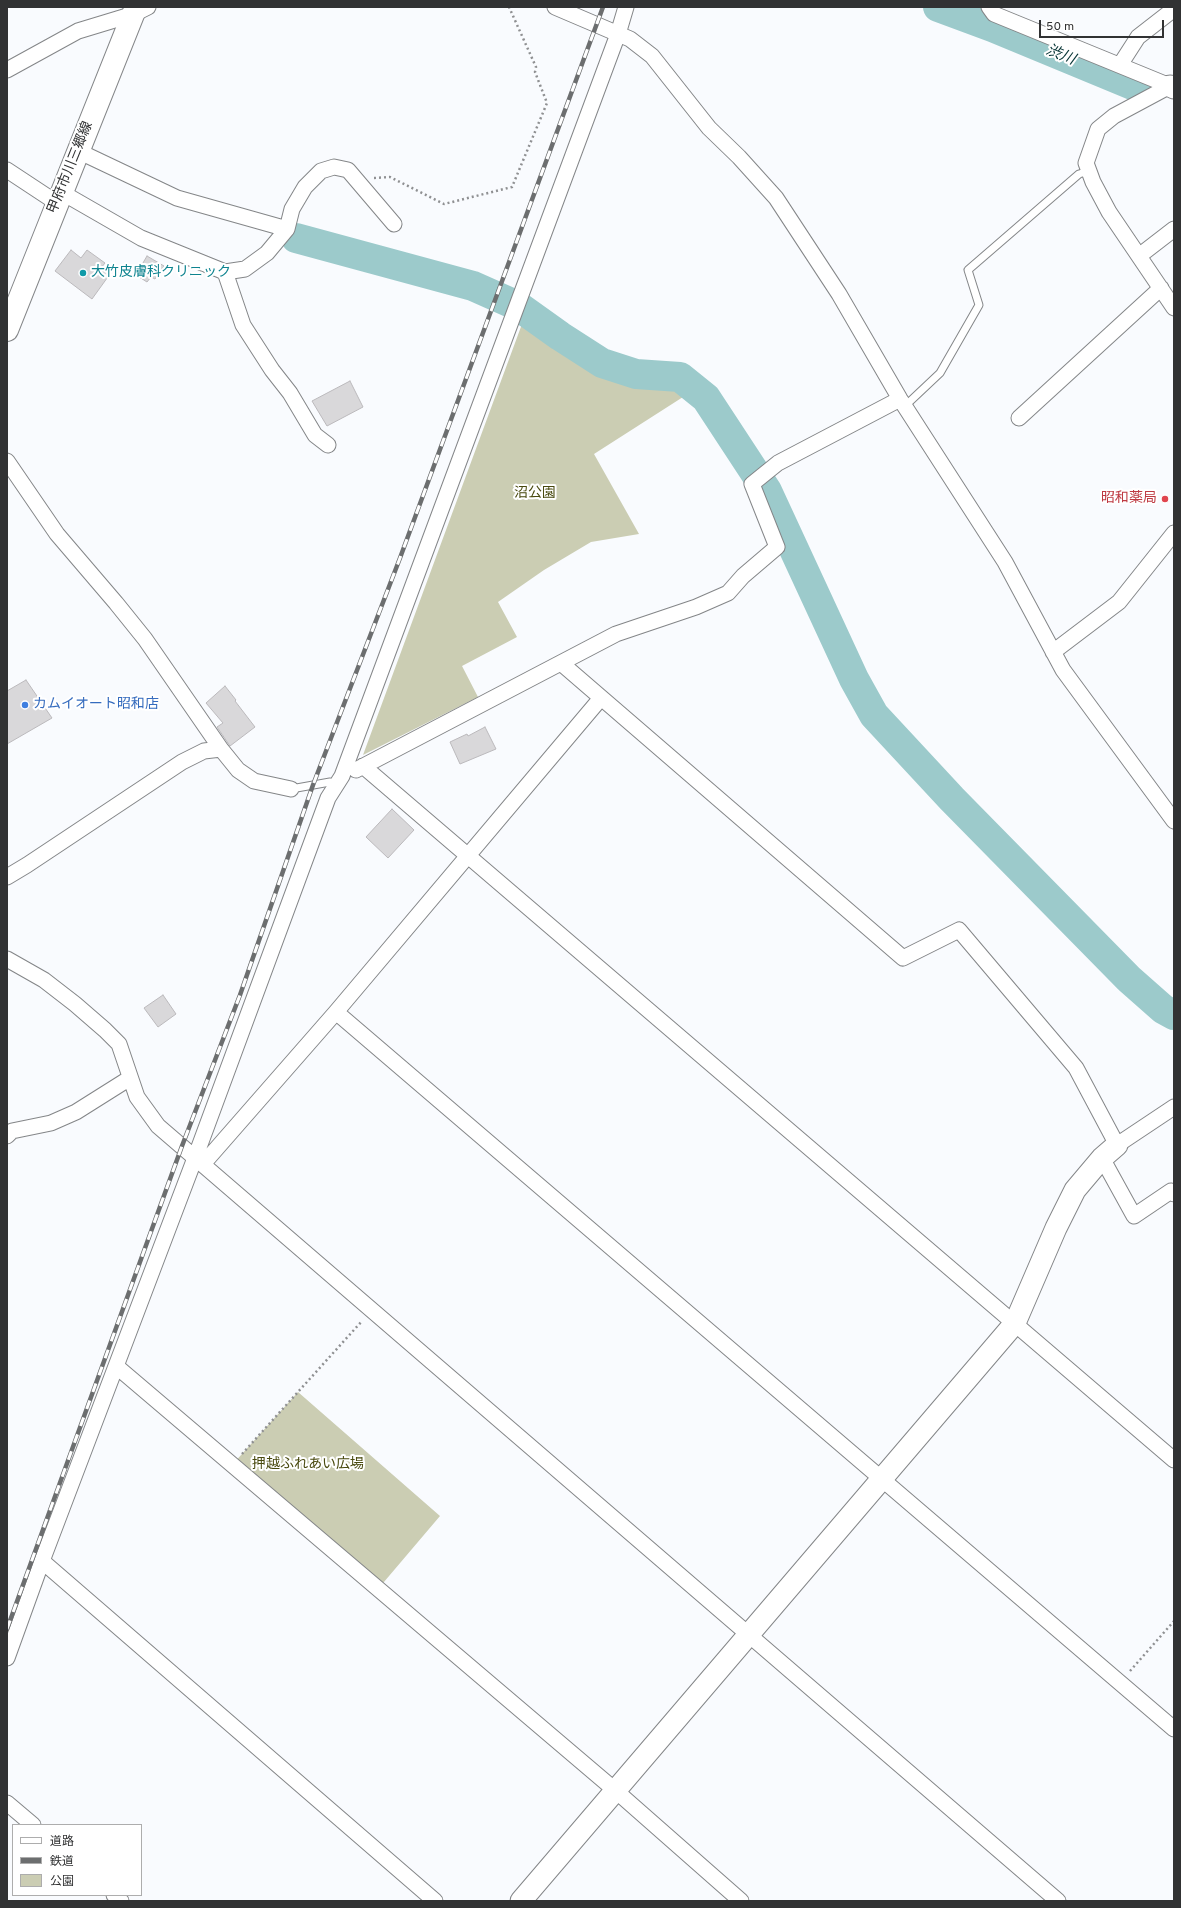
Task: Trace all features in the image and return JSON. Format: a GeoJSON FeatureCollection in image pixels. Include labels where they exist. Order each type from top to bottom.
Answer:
{"type":"FeatureCollection","features":[{"type":"Feature","properties":{"kind":"main road","name":"甲府市川三郷線"},"geometry":{"type":"LineString","coordinates":[[7,330],[59,197],[139,9]]}},
{"type":"Feature","properties":{"kind":"street"},"geometry":{"type":"LineString","coordinates":[[555,7],[630,39],[652,56],[679,88],[709,128],[739,157],[776,198],[839,294],[903,403],[1004,562],[1063,670],[1174,821]]}},
{"type":"Feature","properties":{"kind":"street"},"geometry":{"type":"LineString","coordinates":[[7,1658],[116,1366],[199,1161],[328,798],[514,318],[618,34],[626,7]]}},
{"type":"Feature","properties":{"kind":"street"},"geometry":{"type":"LineString","coordinates":[[989,7],[994,14],[1173,86]]}},
{"type":"Feature","properties":{"kind":"street"},"geometry":{"type":"LineString","coordinates":[[7,70],[78,31],[139,9]]}},
{"type":"Feature","properties":{"kind":"street"},"geometry":{"type":"LineString","coordinates":[[1120,65],[1138,37],[1174,9]]}},
{"type":"Feature","properties":{"kind":"street"},"geometry":{"type":"LineString","coordinates":[[1173,86],[1114,116],[1098,129],[1086,163],[1093,182],[1109,212],[1174,308]]}},
{"type":"Feature","properties":{"kind":"street"},"geometry":{"type":"LineString","coordinates":[[78,151],[177,198],[287,229]]}},
{"type":"Feature","properties":{"kind":"street"},"geometry":{"type":"LineString","coordinates":[[7,170],[141,238],[225,272],[245,269],[267,253],[287,229],[292,209],[305,187],[321,171],[334,167],[348,170],[394,224]]}},
{"type":"Feature","properties":{"kind":"street"},"geometry":{"type":"LineString","coordinates":[[1140,256],[1174,229]]}},
{"type":"Feature","properties":{"kind":"street"},"geometry":{"type":"LineString","coordinates":[[225,272],[242,326],[290,393],[315,435],[328,445]]}},
{"type":"Feature","properties":{"kind":"street"},"geometry":{"type":"LineString","coordinates":[[1019,418],[1161,288]]}},
{"type":"Feature","properties":{"kind":"street"},"geometry":{"type":"LineString","coordinates":[[336,779],[616,634],[696,607],[728,593],[743,576],[777,547],[752,484],[778,463],[903,403]]}},
{"type":"Feature","properties":{"kind":"street"},"geometry":{"type":"LineString","coordinates":[[7,461],[57,534],[116,603],[145,640],[221,749],[238,770],[254,781],[291,789]]}},
{"type":"Feature","properties":{"kind":"street"},"geometry":{"type":"LineString","coordinates":[[1053,652],[1119,602],[1174,533]]}},
{"type":"Feature","properties":{"kind":"street"},"geometry":{"type":"LineString","coordinates":[[561,663],[903,958],[960,930],[1076,1068],[1110,1151],[1134,1216],[1171,1191],[1174,1194]]}},
{"type":"Feature","properties":{"kind":"street"},"geometry":{"type":"LineString","coordinates":[[199,1161],[336,1012],[601,698]]}},
{"type":"Feature","properties":{"kind":"street"},"geometry":{"type":"LineString","coordinates":[[7,877],[28,866],[182,762],[204,752],[221,749]]}},
{"type":"Feature","properties":{"kind":"street"},"geometry":{"type":"LineString","coordinates":[[363,766],[1174,1460]]}},
{"type":"Feature","properties":{"kind":"street"},"geometry":{"type":"LineString","coordinates":[[7,959],[44,980],[105,1030],[119,1044],[137,1097],[158,1126],[1058,1901]]}},
{"type":"Feature","properties":{"kind":"street"},"geometry":{"type":"LineString","coordinates":[[336,1012],[1174,1729]]}},
{"type":"Feature","properties":{"kind":"street"},"geometry":{"type":"LineString","coordinates":[[7,1136],[12,1131],[51,1123],[76,1112],[130,1078]]}},
{"type":"Feature","properties":{"kind":"street"},"geometry":{"type":"LineString","coordinates":[[521,1901],[1015,1323],[1056,1228],[1075,1190],[1110,1151],[1174,1107]]}},
{"type":"Feature","properties":{"kind":"street"},"geometry":{"type":"LineString","coordinates":[[116,1366],[616,1791],[741,1901]]}},
{"type":"Feature","properties":{"kind":"street"},"geometry":{"type":"LineString","coordinates":[[42,1561],[435,1901]]}},
{"type":"Feature","properties":{"kind":"street"},"geometry":{"type":"LineString","coordinates":[[7,1803],[32,1824]]}},
{"type":"Feature","properties":{"kind":"lane"},"geometry":{"type":"LineString","coordinates":[[903,403],[940,373],[980,306],[968,270],[1079,174],[1089,171]]}},
{"type":"Feature","properties":{"kind":"lane"},"geometry":{"type":"LineString","coordinates":[[291,789],[336,779]]}},
{"type":"Feature","properties":{"kind":"path"},"geometry":{"type":"LineString","coordinates":[[357,179],[390,177],[444,204],[512,187],[547,103],[535,72],[536,67],[509,7]]}},
{"type":"Feature","properties":{"kind":"path"},"geometry":{"type":"LineString","coordinates":[[232,1465],[372,1310]]}},
{"type":"Feature","properties":{"kind":"path"},"geometry":{"type":"LineString","coordinates":[[1120,1682],[1174,1621]]}},
{"type":"Feature","properties":{"kind":"green space","name":"沼公園"},"geometry":{"type":"Polygon","coordinates":[[[522,324],[590,370],[635,384],[672,389],[683,397],[594,454],[639,534],[591,542],[544,570],[498,602],[517,637],[462,666],[478,697],[363,755],[522,324]]]}},
{"type":"Feature","properties":{"kind":"green space","name":"押越ふれあい広場"},"geometry":{"type":"Polygon","coordinates":[[[298,1392],[440,1516],[378,1589],[232,1465],[298,1392]]]}},
{"type":"Feature","properties":{"kind":"building","name":"大竹皮膚科クリニック"},"geometry":{"type":"Polygon","coordinates":[[[71,250],[81,258],[87,250],[105,263],[101,268],[110,274],[92,299],[55,271],[71,250]]]}},
{"type":"Feature","properties":{"kind":"building"},"geometry":{"type":"Polygon","coordinates":[[[147,256],[164,266],[155,279],[151,277],[147,282],[136,275],[147,256]]]}},
{"type":"Feature","properties":{"kind":"building"},"geometry":{"type":"Polygon","coordinates":[[[350,381],[363,407],[327,426],[312,401],[350,381]]]}},
{"type":"Feature","properties":{"kind":"building","name":"カムイオート昭和店"},"geometry":{"type":"Polygon","coordinates":[[[26,680],[52,718],[7,744],[7,691],[26,680]]]}},
{"type":"Feature","properties":{"kind":"building"},"geometry":{"type":"Polygon","coordinates":[[[225,686],[255,727],[230,746],[217,727],[223,723],[206,703],[225,686]]]}},
{"type":"Feature","properties":{"kind":"building"},"geometry":{"type":"Polygon","coordinates":[[[485,727],[496,749],[460,764],[450,742],[467,734],[468,736],[485,727]]]}},
{"type":"Feature","properties":{"kind":"building"},"geometry":{"type":"Polygon","coordinates":[[[392,809],[414,830],[388,858],[366,837],[392,809]]]}},
{"type":"Feature","properties":{"kind":"building"},"geometry":{"type":"Polygon","coordinates":[[[163,995],[176,1014],[158,1027],[144,1008],[163,995]]]}},
{"type":"Feature","properties":{"kind":"waterway","name":"渋川"},"geometry":{"type":"LineString","coordinates":[[938,7],[992,27],[1137,87]]}},
{"type":"Feature","properties":{"kind":"waterway"},"geometry":{"type":"LineString","coordinates":[[296,238],[473,286],[518,306],[560,336],[602,363],[636,374],[680,377],[706,398],[767,491],[854,679],[874,715],[952,799],[1129,979],[1163,1009],[1174,1015]]}},
{"type":"Feature","properties":{"kind":"railway"},"geometry":{"type":"LineString","coordinates":[[7,1629],[182,1146],[240,995],[313,785],[400,558],[603,7]]}},
{"type":"Feature","properties":{"kind":"place","name":"大竹皮膚科クリニック"},"geometry":{"type":"Point","coordinates":[83,273]}},
{"type":"Feature","properties":{"kind":"place","name":"昭和薬局"},"geometry":{"type":"Point","coordinates":[1165,499]}},
{"type":"Feature","properties":{"kind":"place","name":"カムイオート昭和店"},"geometry":{"type":"Point","coordinates":[25,705]}}]}
